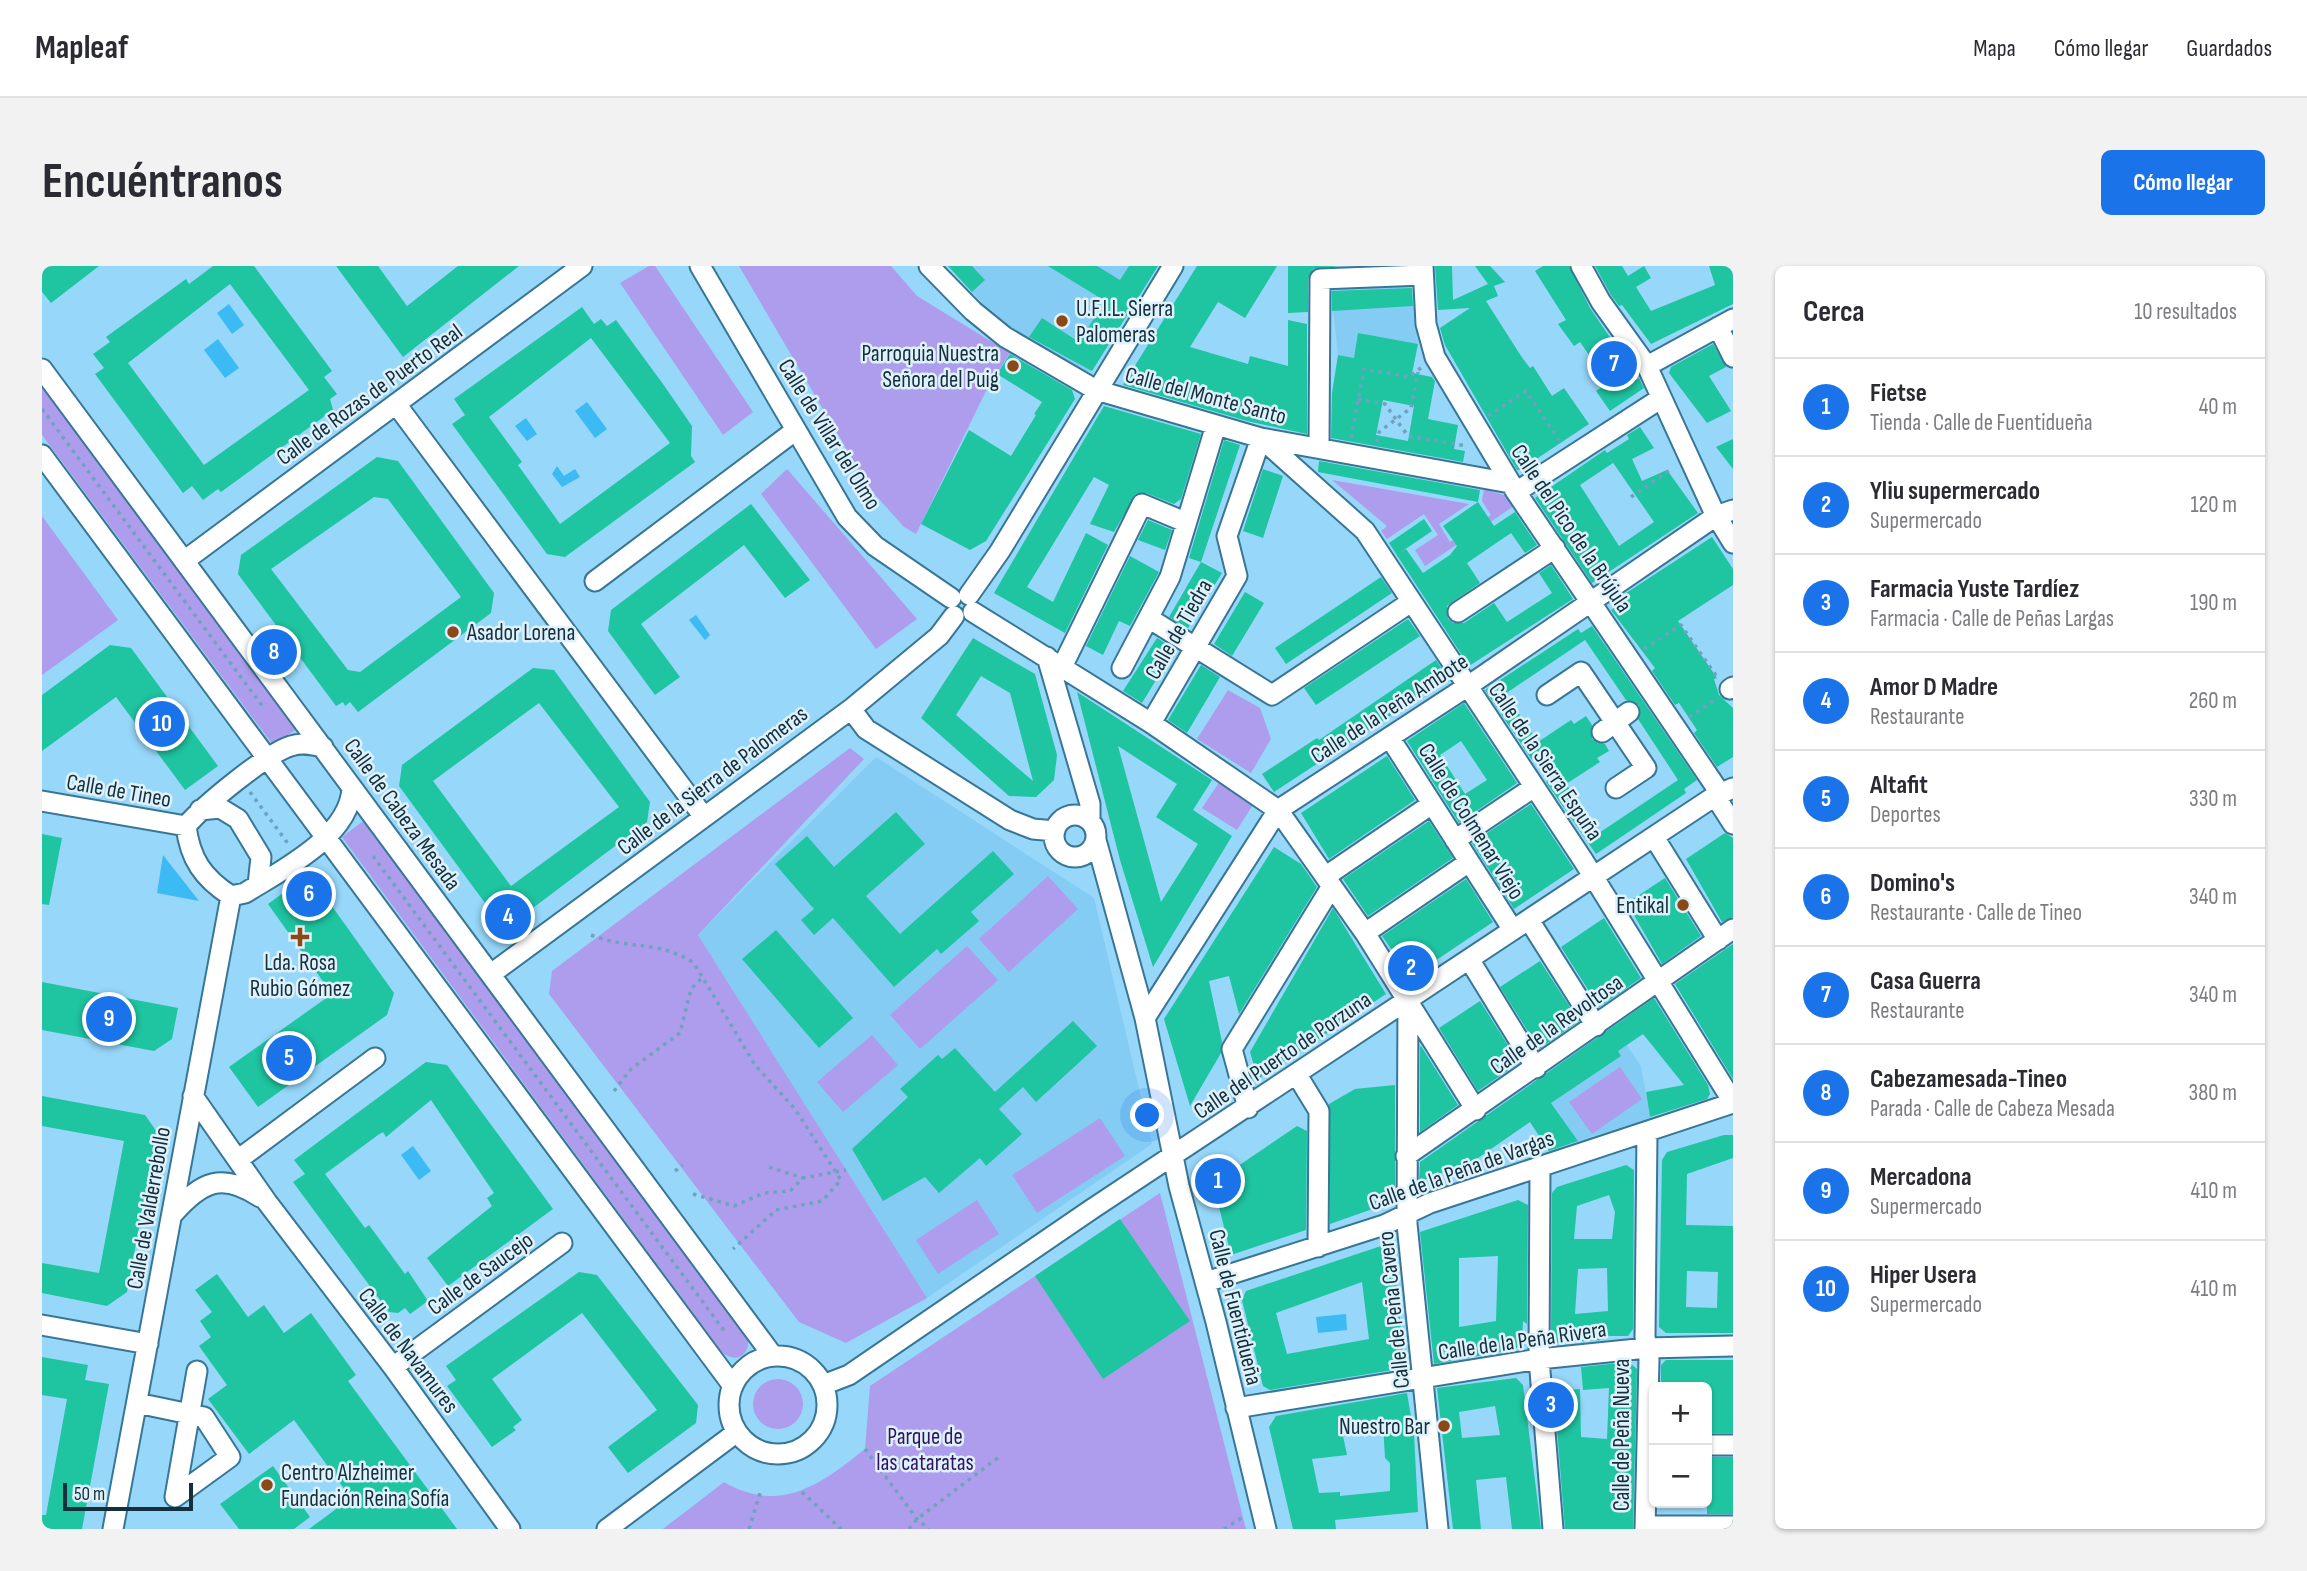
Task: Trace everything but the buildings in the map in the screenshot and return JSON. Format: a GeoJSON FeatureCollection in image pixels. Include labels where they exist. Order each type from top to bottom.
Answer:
{"type":"FeatureCollection","features":[{"type":"Feature","properties":{"kind":"street","name":"Calle de Rozas de Puerto Real"},"geometry":{"type":"LineString","coordinates":[[184,561],[582,266]]}},
{"type":"Feature","properties":{"kind":"street","name":"Calle de Villar del Olmo"},"geometry":{"type":"LineString","coordinates":[[700,266],[847,517],[875,545],[961,605],[1151,723],[1278,810],[1365,933],[1476,1110]]}},
{"type":"Feature","properties":{"kind":"street","name":"Calle del Monte Santo"},"geometry":{"type":"LineString","coordinates":[[929,266],[973,311],[1005,337],[1096,390],[1261,438],[1510,482]]}},
{"type":"Feature","properties":{"kind":"street","name":"Calle de la Sierra de Palomeras"},"geometry":{"type":"LineString","coordinates":[[491,974],[851,709],[939,636],[1000,551],[1173,266]]}},
{"type":"Feature","properties":{"kind":"street"},"geometry":{"type":"LineString","coordinates":[[1581,266],[1601,302],[1647,366],[1660,399],[1725,513],[1733,543]]}},
{"type":"Feature","properties":{"kind":"street"},"geometry":{"type":"LineString","coordinates":[[1319,448],[1320,279],[1423,271]]}},
{"type":"Feature","properties":{"kind":"street","name":"Calle del Pico de la Brújula"},"geometry":{"type":"LineString","coordinates":[[1423,271],[1426,324],[1435,357],[1510,482],[1723,792],[1733,824]]}},
{"type":"Feature","properties":{"kind":"street"},"geometry":{"type":"LineString","coordinates":[[1647,366],[1725,323],[1733,357]]}},
{"type":"Feature","properties":{"kind":"street","name":"Calle de Cabeza Mesada"},"geometry":{"type":"LineString","coordinates":[[42,369],[773,1356]]}},
{"type":"Feature","properties":{"kind":"street"},"geometry":{"type":"LineString","coordinates":[[1510,482],[1570,456],[1660,399]]}},
{"type":"Feature","properties":{"kind":"street"},"geometry":{"type":"LineString","coordinates":[[396,404],[704,817]]}},
{"type":"Feature","properties":{"kind":"street"},"geometry":{"type":"LineString","coordinates":[[1122,668],[1170,577],[1216,425]]}},
{"type":"Feature","properties":{"kind":"street"},"geometry":{"type":"LineString","coordinates":[[594,581],[796,430]]}},
{"type":"Feature","properties":{"kind":"street","name":"Calle de la Sierra Espuña"},"geometry":{"type":"LineString","coordinates":[[1261,438],[1365,531],[1594,877],[1733,1102]]}},
{"type":"Feature","properties":{"kind":"street","name":"Calle de Tiedra"},"geometry":{"type":"LineString","coordinates":[[1151,723],[1237,576],[1227,536],[1261,438]]}},
{"type":"Feature","properties":{"kind":"street"},"geometry":{"type":"LineString","coordinates":[[42,455],[733,1386]]}},
{"type":"Feature","properties":{"kind":"street"},"geometry":{"type":"LineString","coordinates":[[1081,818],[1060,821],[1055,831],[1054,839],[1061,852],[1074,857],[1091,850],[1096,840],[1081,818],[1078,770],[1054,662],[1142,504],[1185,522]]}},
{"type":"Feature","properties":{"kind":"street","name":"Calle de la Peña Ambote"},"geometry":{"type":"LineString","coordinates":[[1145,1018],[1278,810],[1391,738],[1591,599],[1725,513]]}},
{"type":"Feature","properties":{"kind":"street"},"geometry":{"type":"LineString","coordinates":[[1458,612],[1555,548]]}},
{"type":"Feature","properties":{"kind":"street"},"geometry":{"type":"LineString","coordinates":[[1150,619],[1272,695],[1411,602]]}},
{"type":"Feature","properties":{"kind":"street"},"geometry":{"type":"LineString","coordinates":[[1547,695],[1581,672],[1646,768],[1616,788]]}},
{"type":"Feature","properties":{"kind":"street"},"geometry":{"type":"LineString","coordinates":[[851,709],[866,729],[1010,820],[1033,829],[1055,831]]}},
{"type":"Feature","properties":{"kind":"street","name":"Calle de Colmenar Viejo"},"geometry":{"type":"LineString","coordinates":[[1391,738],[1469,862],[1596,1026]]}},
{"type":"Feature","properties":{"kind":"street","name":"Calle de Tineo"},"geometry":{"type":"LineString","coordinates":[[199,810],[269,758],[292,745],[323,747]]}},
{"type":"Feature","properties":{"kind":"street"},"geometry":{"type":"LineString","coordinates":[[1455,840],[1534,787]]}},
{"type":"Feature","properties":{"kind":"street"},"geometry":{"type":"LineString","coordinates":[[258,885],[261,857],[237,819],[220,808],[199,810],[187,826],[189,852],[214,885],[231,896],[245,893],[258,885],[326,840],[347,814],[352,788]]}},
{"type":"Feature","properties":{"kind":"street","name":"Calle del Puerto de Porzuna"},"geometry":{"type":"LineString","coordinates":[[823,1385],[849,1374],[1723,792]]}},
{"type":"Feature","properties":{"kind":"street","name":"Calle de Tineo"},"geometry":{"type":"LineString","coordinates":[[42,801],[187,826]]}},
{"type":"Feature","properties":{"kind":"street"},"geometry":{"type":"LineString","coordinates":[[1248,1108],[1232,1049],[1329,881],[1432,804]]}},
{"type":"Feature","properties":{"kind":"street"},"geometry":{"type":"LineString","coordinates":[[1654,837],[1726,934]]}},
{"type":"Feature","properties":{"kind":"street","name":"Calle de Fuentidueña"},"geometry":{"type":"LineString","coordinates":[[1096,840],[1113,892],[1145,1018],[1183,1203],[1206,1282],[1265,1529]]}},
{"type":"Feature","properties":{"kind":"street","name":"Calle de Fuentidueña"},"geometry":{"type":"LineString","coordinates":[[1081,856],[1113,892]]}},
{"type":"Feature","properties":{"kind":"street"},"geometry":{"type":"LineString","coordinates":[[1365,933],[1469,862]]}},
{"type":"Feature","properties":{"kind":"street","name":"Calle de Valderrebollo"},"geometry":{"type":"LineString","coordinates":[[113,1529],[231,896]]}},
{"type":"Feature","properties":{"kind":"street","name":"Calle de la Revoltosa"},"geometry":{"type":"LineString","coordinates":[[1406,1156],[1476,1110],[1726,934]]}},
{"type":"Feature","properties":{"kind":"street"},"geometry":{"type":"LineString","coordinates":[[1469,959],[1536,1068]]}},
{"type":"Feature","properties":{"kind":"street","name":"Calle de Peña Cavero"},"geometry":{"type":"LineString","coordinates":[[1408,1000],[1408,1214],[1438,1529]]}},
{"type":"Feature","properties":{"kind":"street"},"geometry":{"type":"LineString","coordinates":[[239,1159],[375,1058]]}},
{"type":"Feature","properties":{"kind":"street"},"geometry":{"type":"LineString","coordinates":[[1297,1075],[1319,1111],[1318,1247]]}},
{"type":"Feature","properties":{"kind":"street","name":"Calle de Navamures"},"geometry":{"type":"LineString","coordinates":[[193,1096],[267,1202],[393,1367],[510,1529]]}},
{"type":"Feature","properties":{"kind":"street","name":"Calle de la Peña de Vargas"},"geometry":{"type":"LineString","coordinates":[[1206,1282],[1318,1247],[1408,1214],[1430,1203],[1733,1102]]}},
{"type":"Feature","properties":{"kind":"street","name":"Calle de Peña Nueva"},"geometry":{"type":"LineString","coordinates":[[1647,1132],[1647,1348],[1650,1359],[1652,1445]]}},
{"type":"Feature","properties":{"kind":"street"},"geometry":{"type":"LineString","coordinates":[[1540,1166],[1539,1359],[1553,1529]]}},
{"type":"Feature","properties":{"kind":"street","name":"Calle de Navamures"},"geometry":{"type":"LineString","coordinates":[[173,1215],[191,1194],[215,1182],[240,1184],[267,1202]]}},
{"type":"Feature","properties":{"kind":"street","name":"Calle de Saucejo"},"geometry":{"type":"LineString","coordinates":[[393,1367],[562,1243]]}},
{"type":"Feature","properties":{"kind":"street"},"geometry":{"type":"LineString","coordinates":[[42,1325],[148,1344]]}},
{"type":"Feature","properties":{"kind":"street","name":"Calle de la Peña Rivera"},"geometry":{"type":"LineString","coordinates":[[1236,1408],[1425,1380],[1539,1359],[1647,1348],[1733,1346]]}},
{"type":"Feature","properties":{"kind":"street"},"geometry":{"type":"LineString","coordinates":[[773,1356],[789,1357],[803,1363],[823,1385],[827,1401],[826,1417],[814,1438],[794,1452],[778,1455],[762,1452],[748,1444],[737,1432],[730,1417],[729,1401],[733,1386],[749,1366],[773,1356]]}},
{"type":"Feature","properties":{"kind":"street"},"geometry":{"type":"LineString","coordinates":[[137,1403],[190,1414],[197,1371]]}},
{"type":"Feature","properties":{"kind":"street"},"geometry":{"type":"LineString","coordinates":[[607,1529],[737,1432]]}},
{"type":"Feature","properties":{"kind":"street"},"geometry":{"type":"LineString","coordinates":[[1712,1445],[1733,1445]]}},
{"type":"Feature","properties":{"kind":"street","name":"Calle de Peña Nueva"},"geometry":{"type":"LineString","coordinates":[[1645,1528],[1649,1481]]}},
{"type":"Feature","properties":{"kind":"street"},"geometry":{"type":"LineString","coordinates":[[1645,1528],[1733,1526]]}},
{"type":"Feature","properties":{"kind":"path"},"geometry":{"type":"LineString","coordinates":[[1348,453],[1364,369],[1409,377],[1435,357]]}},
{"type":"Feature","properties":{"kind":"path"},"geometry":{"type":"LineString","coordinates":[[1374,458],[1379,432],[1411,408],[1418,370]]}},
{"type":"Feature","properties":{"kind":"path"},"geometry":{"type":"LineString","coordinates":[[1475,426],[1526,391],[1570,456]]}},
{"type":"Feature","properties":{"kind":"path"},"geometry":{"type":"LineString","coordinates":[[1358,399],[1385,404],[1408,436],[1489,450]]}},
{"type":"Feature","properties":{"kind":"path"},"geometry":{"type":"LineString","coordinates":[[42,410],[263,707]]}},
{"type":"Feature","properties":{"kind":"path"},"geometry":{"type":"LineString","coordinates":[[1631,497],[1672,468]]}},
{"type":"Feature","properties":{"kind":"path"},"geometry":{"type":"LineString","coordinates":[[124,533],[136,525]]}},
{"type":"Feature","properties":{"kind":"path"},"geometry":{"type":"LineString","coordinates":[[1636,654],[1681,625],[1727,687],[1682,722]]}},
{"type":"Feature","properties":{"kind":"path"},"geometry":{"type":"LineString","coordinates":[[256,712],[269,703]]}},
{"type":"Feature","properties":{"kind":"path"},"geometry":{"type":"LineString","coordinates":[[247,787],[292,849]]}},
{"type":"Feature","properties":{"kind":"path"},"geometry":{"type":"LineString","coordinates":[[366,861],[373,856],[382,867],[725,1332]]}},
{"type":"Feature","properties":{"kind":"path"},"geometry":{"type":"LineString","coordinates":[[591,935],[615,945],[644,945],[678,953],[694,963],[755,1065],[795,1109],[841,1180],[822,1200],[776,1210],[733,1249]]}},
{"type":"Feature","properties":{"kind":"path"},"geometry":{"type":"LineString","coordinates":[[614,1091],[631,1069],[680,1033],[691,989],[702,976]]}},
{"type":"Feature","properties":{"kind":"path"},"geometry":{"type":"LineString","coordinates":[[675,1171],[682,1165]]}},
{"type":"Feature","properties":{"kind":"path"},"geometry":{"type":"LineString","coordinates":[[769,1167],[803,1178],[846,1170]]}},
{"type":"Feature","properties":{"kind":"path"},"geometry":{"type":"LineString","coordinates":[[693,1194],[734,1206],[764,1193],[790,1191],[803,1178]]}},
{"type":"Feature","properties":{"kind":"path"},"geometry":{"type":"LineString","coordinates":[[719,1337],[731,1328]]}},
{"type":"Feature","properties":{"kind":"path"},"geometry":{"type":"LineString","coordinates":[[865,1450],[917,1519],[929,1529]]}},
{"type":"Feature","properties":{"kind":"path"},"geometry":{"type":"LineString","coordinates":[[909,1529],[917,1519],[999,1457]]}},
{"type":"Feature","properties":{"kind":"path"},"geometry":{"type":"LineString","coordinates":[[802,1492],[841,1529]]}},
{"type":"Feature","properties":{"kind":"path"},"geometry":{"type":"LineString","coordinates":[[749,1529],[760,1493]]}},
{"type":"Feature","properties":{"kind":"path"},"geometry":{"type":"LineString","coordinates":[[1224,1529],[1243,1517]]}},
{"type":"Feature","properties":{"kind":"shaded area","name":"U.F.I.L. Sierra Palomeras"},"geometry":{"type":"Polygon","coordinates":[[[948,266],[1157,266],[1092,371],[1082,372],[996,318],[948,266]]]}},
{"type":"Feature","properties":{"kind":"shaded area"},"geometry":{"type":"Polygon","coordinates":[[[1411,285],[1418,344],[1413,369],[1338,355],[1331,290],[1411,285]]]}},
{"type":"Feature","properties":{"kind":"shaded area"},"geometry":{"type":"Polygon","coordinates":[[[229,304],[244,325],[232,334],[217,313],[229,304]]]}},
{"type":"Feature","properties":{"kind":"shaded area"},"geometry":{"type":"Polygon","coordinates":[[[218,339],[239,368],[225,378],[204,350],[218,339]]]}},
{"type":"Feature","properties":{"kind":"shaded area"},"geometry":{"type":"Polygon","coordinates":[[[587,402],[607,429],[595,438],[575,411],[587,402]]]}},
{"type":"Feature","properties":{"kind":"shaded area"},"geometry":{"type":"Polygon","coordinates":[[[526,418],[537,434],[527,441],[515,426],[526,418]]]}},
{"type":"Feature","properties":{"kind":"shaded area"},"geometry":{"type":"Polygon","coordinates":[[[557,466],[564,476],[575,469],[580,477],[562,487],[552,474],[557,466]]]}},
{"type":"Feature","properties":{"kind":"shaded area"},"geometry":{"type":"Polygon","coordinates":[[[696,615],[710,635],[705,640],[689,620],[696,615]]]}},
{"type":"Feature","properties":{"kind":"shaded area"},"geometry":{"type":"Polygon","coordinates":[[[876,757],[1094,898],[1152,1144],[927,1298],[698,935],[876,757]]]}},
{"type":"Feature","properties":{"kind":"shaded area"},"geometry":{"type":"Polygon","coordinates":[[[163,855],[199,901],[157,893],[163,855]]]}},
{"type":"Feature","properties":{"kind":"shaded area"},"geometry":{"type":"Polygon","coordinates":[[[1613,1025],[1641,1066],[1650,1118],[1578,1141],[1535,1079],[1613,1025]]]}},
{"type":"Feature","properties":{"kind":"shaded area"},"geometry":{"type":"Polygon","coordinates":[[[413,1146],[431,1171],[419,1180],[401,1155],[413,1146]]]}},
{"type":"Feature","properties":{"kind":"shaded area"},"geometry":{"type":"Polygon","coordinates":[[[1346,1314],[1347,1330],[1318,1333],[1316,1317],[1346,1314]]]}},
{"type":"Feature","properties":{"kind":"green space"},"geometry":{"type":"Polygon","coordinates":[[[649,266],[655,266],[753,412],[723,435],[620,283],[649,266]]]}},
{"type":"Feature","properties":{"kind":"green space"},"geometry":{"type":"Polygon","coordinates":[[[739,266],[891,266],[917,296],[1010,353],[987,389],[916,534],[904,527],[870,489],[739,266]]]}},
{"type":"Feature","properties":{"kind":"green space"},"geometry":{"type":"Polygon","coordinates":[[[42,386],[297,729],[273,745],[42,435],[42,386]]]}},
{"type":"Feature","properties":{"kind":"green space"},"geometry":{"type":"Polygon","coordinates":[[[787,469],[917,619],[876,649],[761,494],[787,469]]]}},
{"type":"Feature","properties":{"kind":"green space"},"geometry":{"type":"Polygon","coordinates":[[[1332,480],[1469,504],[1439,524],[1450,542],[1491,515],[1482,501],[1484,489],[1507,496],[1514,506],[1425,566],[1415,550],[1438,535],[1424,514],[1387,539],[1381,531],[1387,526],[1332,480]]]}},
{"type":"Feature","properties":{"kind":"green space"},"geometry":{"type":"Polygon","coordinates":[[[42,516],[118,620],[42,675],[42,516]]]}},
{"type":"Feature","properties":{"kind":"green space"},"geometry":{"type":"Polygon","coordinates":[[[1228,690],[1260,708],[1271,739],[1251,773],[1197,739],[1228,690]]]}},
{"type":"Feature","properties":{"kind":"green space"},"geometry":{"type":"Polygon","coordinates":[[[850,748],[864,759],[698,935],[927,1298],[846,1343],[799,1322],[549,994],[552,971],[850,748]]]}},
{"type":"Feature","properties":{"kind":"green space"},"geometry":{"type":"Polygon","coordinates":[[[1220,781],[1254,803],[1237,830],[1202,808],[1220,781]]]}},
{"type":"Feature","properties":{"kind":"green space"},"geometry":{"type":"Polygon","coordinates":[[[366,819],[748,1338],[744,1354],[736,1358],[721,1351],[342,837],[366,819]]]}},
{"type":"Feature","properties":{"kind":"green space"},"geometry":{"type":"Polygon","coordinates":[[[1048,876],[1078,909],[1009,972],[979,939],[1048,876]]]}},
{"type":"Feature","properties":{"kind":"green space"},"geometry":{"type":"Polygon","coordinates":[[[967,946],[998,980],[920,1049],[890,1015],[967,946]]]}},
{"type":"Feature","properties":{"kind":"green space"},"geometry":{"type":"Polygon","coordinates":[[[872,1035],[898,1065],[843,1112],[817,1082],[872,1035]]]}},
{"type":"Feature","properties":{"kind":"green space"},"geometry":{"type":"Polygon","coordinates":[[[1620,1067],[1642,1099],[1592,1134],[1569,1102],[1620,1067]]]}},
{"type":"Feature","properties":{"kind":"green space"},"geometry":{"type":"Polygon","coordinates":[[[1100,1118],[1125,1156],[1037,1213],[1012,1175],[1100,1118]]]}},
{"type":"Feature","properties":{"kind":"green space","name":"Parque de las cataratas"},"geometry":{"type":"Polygon","coordinates":[[[1160,1193],[1246,1529],[663,1529],[724,1482],[764,1496],[782,1495],[816,1484],[832,1474],[865,1449],[870,1386],[1160,1193]]]}},
{"type":"Feature","properties":{"kind":"green space"},"geometry":{"type":"Polygon","coordinates":[[[977,1200],[999,1234],[938,1274],[916,1240],[977,1200]]]}},
{"type":"Feature","properties":{"kind":"green space"},"geometry":{"type":"Polygon","coordinates":[[[778,1379],[796,1386],[803,1404],[796,1422],[778,1429],[760,1422],[753,1404],[760,1386],[778,1379]]]}},
{"type":"Feature","properties":{"kind":"place","name":"U.F.I.L. Sierra Palomeras"},"geometry":{"type":"Point","coordinates":[1062,321]}},
{"type":"Feature","properties":{"kind":"place","name":"Casa Guerra"},"geometry":{"type":"Point","coordinates":[1614,364]}},
{"type":"Feature","properties":{"kind":"place","name":"Parroquia Nuestra Señora del Puig"},"geometry":{"type":"Point","coordinates":[1013,366]}},
{"type":"Feature","properties":{"kind":"place","name":"Asador Lorena"},"geometry":{"type":"Point","coordinates":[453,632]}},
{"type":"Feature","properties":{"kind":"place","name":"Cabezamesada-Tineo"},"geometry":{"type":"Point","coordinates":[274,652]}},
{"type":"Feature","properties":{"kind":"place","name":"Hiper Usera"},"geometry":{"type":"Point","coordinates":[162,724]}},
{"type":"Feature","properties":{"kind":"place","name":"Domino's"},"geometry":{"type":"Point","coordinates":[309,894]}},
{"type":"Feature","properties":{"kind":"place","name":"Entikal"},"geometry":{"type":"Point","coordinates":[1683,905]}},
{"type":"Feature","properties":{"kind":"place","name":"Amor D Madre"},"geometry":{"type":"Point","coordinates":[508,917]}},
{"type":"Feature","properties":{"kind":"place","name":"Lda. Rosa Rubio Gómez"},"geometry":{"type":"Point","coordinates":[300,937]}},
{"type":"Feature","properties":{"kind":"place","name":"Yliu supermercado"},"geometry":{"type":"Point","coordinates":[1411,968]}},
{"type":"Feature","properties":{"kind":"place","name":"Mercadona"},"geometry":{"type":"Point","coordinates":[109,1019]}},
{"type":"Feature","properties":{"kind":"place","name":"Altafit"},"geometry":{"type":"Point","coordinates":[289,1058]}},
{"type":"Feature","properties":{"kind":"place","name":"Fietse"},"geometry":{"type":"Point","coordinates":[1218,1181]}},
{"type":"Feature","properties":{"kind":"place","name":"Farmacia Yuste Tardíez"},"geometry":{"type":"Point","coordinates":[1551,1405]}},
{"type":"Feature","properties":{"kind":"place","name":"Nuestro Bar"},"geometry":{"type":"Point","coordinates":[1444,1426]}},
{"type":"Feature","properties":{"kind":"place","name":"Centro Alzheimer Fundación Reina Sofía"},"geometry":{"type":"Point","coordinates":[267,1485]}}]}
